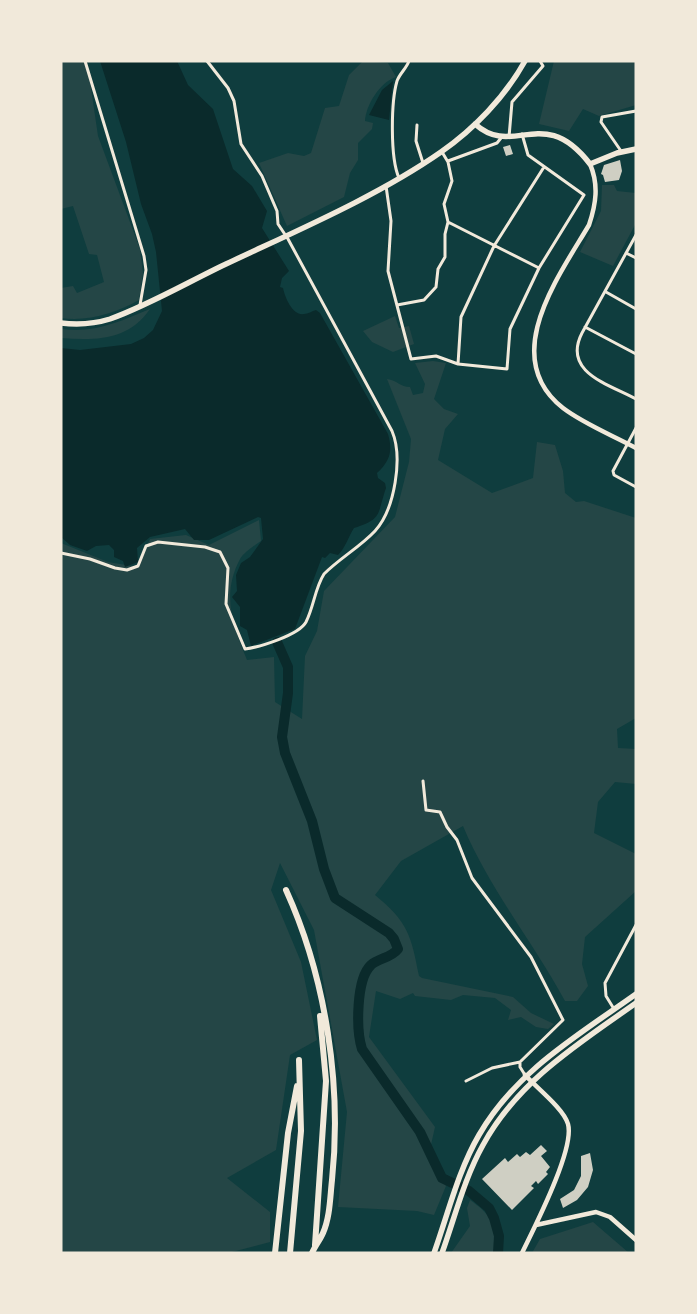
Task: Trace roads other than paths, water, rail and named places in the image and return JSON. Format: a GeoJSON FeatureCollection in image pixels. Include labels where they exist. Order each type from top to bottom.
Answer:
{"type":"FeatureCollection","features":[{"type":"Feature","properties":{"kind":"highway"},"geometry":{"type":"LineString","coordinates":[[286,890],[305,937],[316,980],[328,1042],[334,1096],[334,1161],[329,1212],[323,1232],[313,1253]]}},
{"type":"Feature","properties":{"kind":"highway"},"geometry":{"type":"LineString","coordinates":[[313,1253],[317,1225],[326,1081],[316,980]]}},
{"type":"Feature","properties":{"kind":"highway"},"geometry":{"type":"LineString","coordinates":[[290,1253],[301,1131],[300,1060]]}},
{"type":"Feature","properties":{"kind":"highway"},"geometry":{"type":"LineString","coordinates":[[276,1253],[288,1133],[300,1074]]}},
{"type":"Feature","properties":{"kind":"main road"},"geometry":{"type":"LineString","coordinates":[[61,322],[93,323],[124,313],[275,241],[399,178],[442,151],[474,124],[498,100],[525,61]]}},
{"type":"Feature","properties":{"kind":"main road"},"geometry":{"type":"LineString","coordinates":[[474,124],[483,132],[502,138],[534,132],[558,136],[569,142],[590,164],[636,149]]}},
{"type":"Feature","properties":{"kind":"main road"},"geometry":{"type":"LineString","coordinates":[[434,1253],[454,1194],[479,1135],[525,1075],[561,1045],[636,994]]}},
{"type":"Feature","properties":{"kind":"main road"},"geometry":{"type":"LineString","coordinates":[[442,1253],[471,1172],[494,1127],[531,1082],[568,1049],[636,1003]]}},
{"type":"Feature","properties":{"kind":"street"},"geometry":{"type":"LineString","coordinates":[[85,61],[144,256],[146,270],[140,305]]}},
{"type":"Feature","properties":{"kind":"street"},"geometry":{"type":"LineString","coordinates":[[61,553],[127,570],[138,566],[146,546],[158,542],[205,547],[220,552],[228,568],[226,604],[245,649],[291,634],[300,628],[306,620],[318,582],[324,574],[376,530],[393,495],[397,470],[397,442],[288,239],[284,236],[278,224],[277,211],[262,176],[241,144],[237,131],[234,101],[228,88],[207,61]]}},
{"type":"Feature","properties":{"kind":"street"},"geometry":{"type":"LineString","coordinates":[[399,178],[392,150],[393,103],[400,74],[409,61]]}},
{"type":"Feature","properties":{"kind":"street"},"geometry":{"type":"LineString","coordinates":[[509,137],[512,102],[535,78],[543,66],[540,61]]}},
{"type":"Feature","properties":{"kind":"street"},"geometry":{"type":"LineString","coordinates":[[622,152],[601,122],[602,117],[636,111]]}},
{"type":"Feature","properties":{"kind":"street"},"geometry":{"type":"LineString","coordinates":[[417,125],[416,141],[423,164]]}},
{"type":"Feature","properties":{"kind":"street"},"geometry":{"type":"LineString","coordinates":[[386,185],[391,221],[388,271],[411,359],[436,356],[458,364],[507,369],[510,329],[539,268],[584,195],[528,155],[522,134]]}},
{"type":"Feature","properties":{"kind":"street"},"geometry":{"type":"LineString","coordinates":[[448,162],[497,143],[502,138]]}},
{"type":"Feature","properties":{"kind":"street"},"geometry":{"type":"LineString","coordinates":[[397,305],[424,300],[436,287],[438,269],[446,257],[448,222],[444,204],[452,181],[448,162],[442,151]]}},
{"type":"Feature","properties":{"kind":"street"},"geometry":{"type":"LineString","coordinates":[[590,164],[595,181],[595,208],[589,225],[538,319],[533,349],[540,378],[552,398],[574,415],[636,448]]}},
{"type":"Feature","properties":{"kind":"street"},"geometry":{"type":"LineString","coordinates":[[458,364],[461,317],[494,246],[544,168]]}},
{"type":"Feature","properties":{"kind":"street"},"geometry":{"type":"LineString","coordinates":[[448,222],[539,268]]}},
{"type":"Feature","properties":{"kind":"street"},"geometry":{"type":"LineString","coordinates":[[636,235],[585,327],[576,349],[577,361],[584,371],[636,399]]}},
{"type":"Feature","properties":{"kind":"street"},"geometry":{"type":"LineString","coordinates":[[626,252],[636,258]]}},
{"type":"Feature","properties":{"kind":"street"},"geometry":{"type":"LineString","coordinates":[[605,292],[636,309]]}},
{"type":"Feature","properties":{"kind":"street"},"geometry":{"type":"LineString","coordinates":[[585,327],[636,354]]}},
{"type":"Feature","properties":{"kind":"street"},"geometry":{"type":"LineString","coordinates":[[636,428],[613,471],[614,475],[636,487]]}},
{"type":"Feature","properties":{"kind":"street"},"geometry":{"type":"LineString","coordinates":[[423,781],[426,810],[440,812],[457,840],[472,878],[531,957],[563,1020],[520,1062],[492,1068],[466,1081]]}},
{"type":"Feature","properties":{"kind":"street"},"geometry":{"type":"LineString","coordinates":[[614,1010],[606,996],[605,983],[636,925]]}},
{"type":"Feature","properties":{"kind":"street"},"geometry":{"type":"LineString","coordinates":[[520,1062],[520,1067],[525,1075],[564,1116],[568,1124],[569,1135],[565,1154],[536,1225],[522,1253]]}},
{"type":"Feature","properties":{"kind":"street"},"geometry":{"type":"LineString","coordinates":[[536,1225],[596,1212],[610,1217],[636,1240]]}},
{"type":"Feature","properties":{"kind":"waterway"},"geometry":{"type":"LineString","coordinates":[[277,642],[288,667],[288,693],[282,737],[285,753],[312,821],[324,869],[335,898],[389,933],[398,949],[371,965],[362,981],[358,1018],[362,1049],[420,1132],[442,1178],[469,1191],[489,1208],[499,1236],[498,1253]]}}]}
